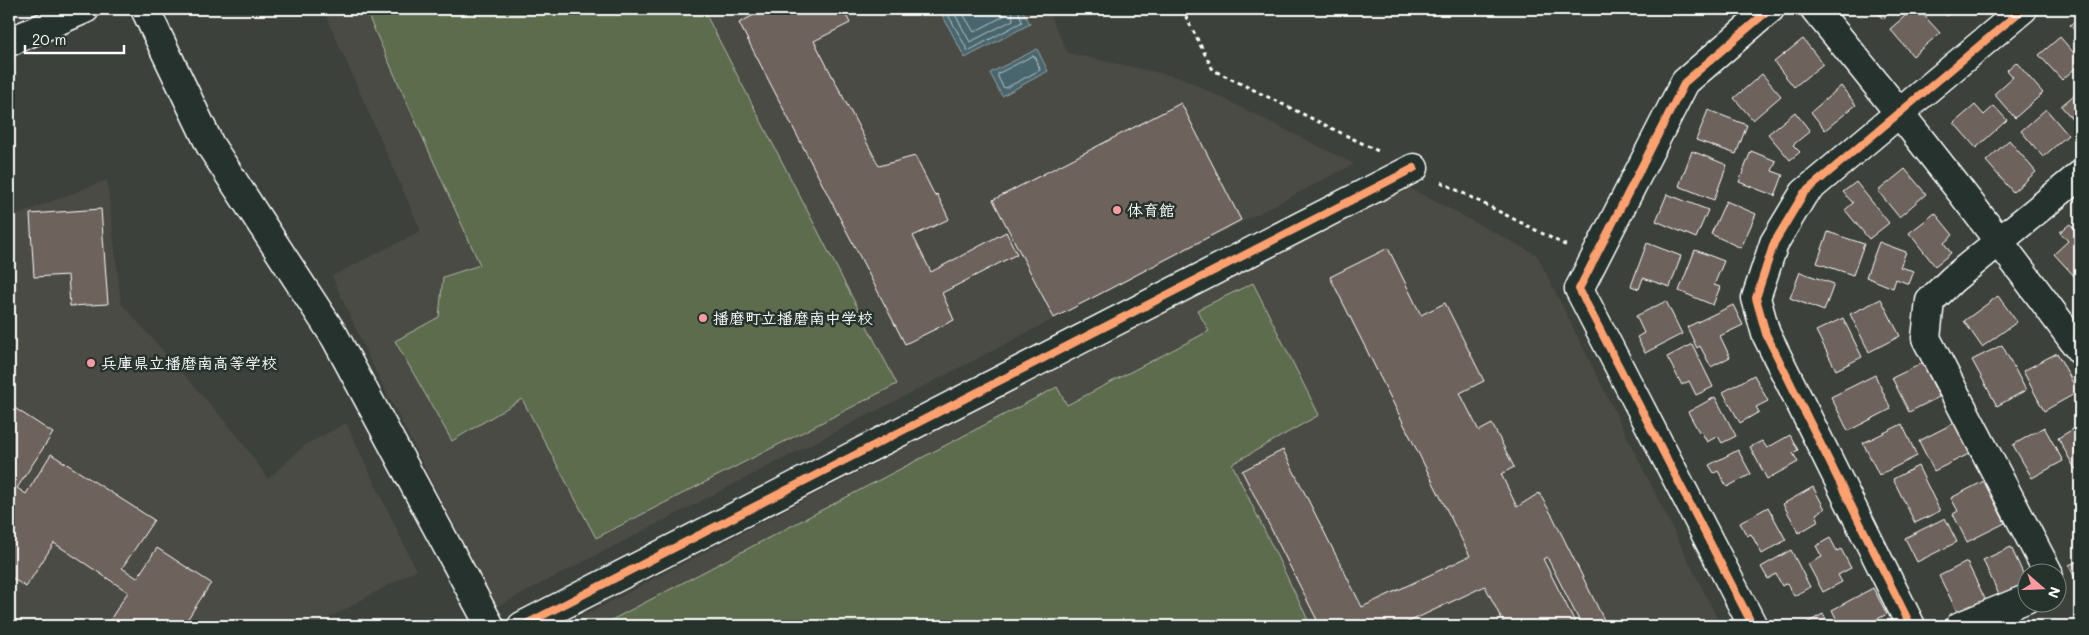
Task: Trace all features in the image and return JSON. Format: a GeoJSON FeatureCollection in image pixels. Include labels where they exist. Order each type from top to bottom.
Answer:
{"type":"FeatureCollection","features":[{"type":"Feature","properties":{"kind":"street"},"geometry":{"type":"LineString","coordinates":[[9,42],[85,9]]}},
{"type":"Feature","properties":{"kind":"street"},"geometry":{"type":"LineString","coordinates":[[145,9],[210,145],[335,337],[490,626]]}},
{"type":"Feature","properties":{"kind":"street"},"geometry":{"type":"LineString","coordinates":[[1753,626],[1579,289],[1685,82],[1770,9]]}},
{"type":"Feature","properties":{"kind":"street"},"geometry":{"type":"LineString","coordinates":[[1815,9],[1900,112],[2000,241],[2080,350]]}},
{"type":"Feature","properties":{"kind":"street"},"geometry":{"type":"LineString","coordinates":[[1912,626],[1766,334],[1756,298],[1774,243],[1804,193],[2023,9]]}},
{"type":"Feature","properties":{"kind":"street"},"geometry":{"type":"LineString","coordinates":[[522,626],[1414,168]]}},
{"type":"Feature","properties":{"kind":"street"},"geometry":{"type":"LineString","coordinates":[[2043,562],[1926,338],[1930,301],[1953,278],[2080,175]]}},
{"type":"Feature","properties":{"kind":"street"},"geometry":{"type":"LineString","coordinates":[[1960,626],[2016,603]]}},
{"type":"Feature","properties":{"kind":"path"},"geometry":{"type":"LineString","coordinates":[[1182,9],[1213,70],[1414,168],[1594,260]]}},
{"type":"Feature","properties":{"kind":"shaded area","name":"播磨町立播磨南中学校"},"geometry":{"type":"Polygon","coordinates":[[[323,9],[1047,9],[1068,53],[1182,78],[1354,164],[496,607],[370,360],[332,276],[421,231],[323,9]]]}},
{"type":"Feature","properties":{"kind":"shaded area","name":"兵庫県立播磨南高等学校"},"geometry":{"type":"Polygon","coordinates":[[[107,180],[121,303],[237,435],[268,479],[305,445],[346,423],[416,570],[314,626],[9,626],[9,218],[107,180]]]}},
{"type":"Feature","properties":{"kind":"shaded area"},"geometry":{"type":"Polygon","coordinates":[[[1406,186],[1537,255],[1721,626],[564,626],[1406,186]]]}},
{"type":"Feature","properties":{"kind":"green space"},"geometry":{"type":"Polygon","coordinates":[[[365,9],[703,9],[897,384],[596,538],[522,399],[452,441],[395,341],[439,317],[443,277],[480,265],[365,9]]]}},
{"type":"Feature","properties":{"kind":"green space"},"geometry":{"type":"Polygon","coordinates":[[[1253,283],[1319,415],[1232,464],[1311,626],[600,626],[1057,387],[1067,405],[1209,331],[1197,310],[1253,283]]]}},
{"type":"Feature","properties":{"kind":"water"},"geometry":{"type":"Polygon","coordinates":[[[939,9],[1022,9],[1030,24],[965,58],[939,9]]]}},
{"type":"Feature","properties":{"kind":"water"},"geometry":{"type":"Polygon","coordinates":[[[1037,49],[1048,71],[1002,96],[990,73],[1037,49]]]}},
{"type":"Feature","properties":{"kind":"building"},"geometry":{"type":"Polygon","coordinates":[[[765,9],[843,9],[850,23],[814,41],[879,166],[915,156],[935,196],[937,194],[949,219],[913,236],[931,272],[1006,232],[1017,254],[942,293],[954,320],[905,344],[739,23],[765,9]]]}},
{"type":"Feature","properties":{"kind":"building"},"geometry":{"type":"Polygon","coordinates":[[[1874,9],[1894,9],[1883,19],[1874,9]]]}},
{"type":"Feature","properties":{"kind":"building"},"geometry":{"type":"Polygon","coordinates":[[[1913,9],[1918,9],[1940,33],[1913,56],[1890,29],[1913,9]]]}},
{"type":"Feature","properties":{"kind":"building"},"geometry":{"type":"Polygon","coordinates":[[[1941,9],[1955,9],[1947,16],[1941,9]]]}},
{"type":"Feature","properties":{"kind":"building"},"geometry":{"type":"Polygon","coordinates":[[[2080,16],[2080,36],[2070,25],[2080,16]]]}},
{"type":"Feature","properties":{"kind":"building"},"geometry":{"type":"Polygon","coordinates":[[[2060,37],[2080,60],[2080,64],[2062,80],[2039,55],[2060,37]]]}},
{"type":"Feature","properties":{"kind":"building"},"geometry":{"type":"Polygon","coordinates":[[[1803,39],[1823,64],[1794,87],[1774,62],[1803,39]]]}},
{"type":"Feature","properties":{"kind":"building"},"geometry":{"type":"Polygon","coordinates":[[[2016,62],[2043,93],[2015,118],[1994,94],[2013,77],[2007,70],[2016,62]]]}},
{"type":"Feature","properties":{"kind":"building"},"geometry":{"type":"Polygon","coordinates":[[[1762,74],[1781,96],[1753,120],[1734,98],[1762,74]]]}},
{"type":"Feature","properties":{"kind":"building"},"geometry":{"type":"Polygon","coordinates":[[[1841,86],[1856,105],[1825,130],[1811,112],[1841,86]]]}},
{"type":"Feature","properties":{"kind":"building"},"geometry":{"type":"Polygon","coordinates":[[[2080,90],[2080,128],[2061,106],[2080,90]]]}},
{"type":"Feature","properties":{"kind":"building","name":"体育館"},"geometry":{"type":"Polygon","coordinates":[[[1181,103],[1241,220],[1054,318],[993,200],[1181,103]]]}},
{"type":"Feature","properties":{"kind":"building"},"geometry":{"type":"Polygon","coordinates":[[[1975,105],[1984,115],[1994,106],[2007,120],[1976,148],[1954,123],[1975,105]]]}},
{"type":"Feature","properties":{"kind":"building"},"geometry":{"type":"Polygon","coordinates":[[[2046,109],[2068,135],[2043,157],[2021,131],[2046,109]]]}},
{"type":"Feature","properties":{"kind":"building"},"geometry":{"type":"Polygon","coordinates":[[[1708,110],[1747,125],[1736,154],[1696,140],[1708,110]]]}},
{"type":"Feature","properties":{"kind":"building"},"geometry":{"type":"Polygon","coordinates":[[[1795,112],[1810,131],[1793,145],[1800,152],[1790,160],[1768,134],[1795,112]]]}},
{"type":"Feature","properties":{"kind":"building"},"geometry":{"type":"Polygon","coordinates":[[[2009,140],[2036,172],[2013,192],[1986,161],[2009,140]]]}},
{"type":"Feature","properties":{"kind":"building"},"geometry":{"type":"Polygon","coordinates":[[[1692,151],[1727,165],[1714,200],[1679,186],[1692,151]]]}},
{"type":"Feature","properties":{"kind":"building"},"geometry":{"type":"Polygon","coordinates":[[[1751,151],[1776,161],[1772,171],[1783,175],[1775,196],[1739,182],[1751,151]]]}},
{"type":"Feature","properties":{"kind":"building"},"geometry":{"type":"Polygon","coordinates":[[[1905,169],[1926,194],[1899,217],[1878,191],[1905,169]]]}},
{"type":"Feature","properties":{"kind":"building"},"geometry":{"type":"Polygon","coordinates":[[[1856,182],[1889,223],[1869,239],[1845,210],[1853,203],[1843,192],[1856,182]]]}},
{"type":"Feature","properties":{"kind":"building"},"geometry":{"type":"Polygon","coordinates":[[[1667,194],[1708,210],[1696,238],[1656,221],[1667,194]]]}},
{"type":"Feature","properties":{"kind":"building"},"geometry":{"type":"Polygon","coordinates":[[[1726,201],[1756,214],[1741,248],[1711,234],[1726,201]]]}},
{"type":"Feature","properties":{"kind":"building"},"geometry":{"type":"Polygon","coordinates":[[[101,209],[108,304],[70,306],[68,275],[34,277],[30,214],[101,209]]]}},
{"type":"Feature","properties":{"kind":"building"},"geometry":{"type":"Polygon","coordinates":[[[1935,213],[1953,235],[1944,243],[1951,253],[1935,266],[1909,233],[1935,213]]]}},
{"type":"Feature","properties":{"kind":"building"},"geometry":{"type":"Polygon","coordinates":[[[2070,224],[2080,235],[2080,275],[2076,278],[2054,254],[2068,241],[2060,232],[2070,224]]]}},
{"type":"Feature","properties":{"kind":"building"},"geometry":{"type":"Polygon","coordinates":[[[1828,232],[1864,244],[1853,275],[1817,263],[1828,232]]]}},
{"type":"Feature","properties":{"kind":"building"},"geometry":{"type":"Polygon","coordinates":[[[1879,242],[1906,252],[1900,267],[1914,271],[1909,284],[1896,279],[1893,288],[1866,277],[1879,242]]]}},
{"type":"Feature","properties":{"kind":"building"},"geometry":{"type":"Polygon","coordinates":[[[1647,243],[1681,256],[1670,287],[1643,278],[1639,289],[1631,286],[1647,243]]]}},
{"type":"Feature","properties":{"kind":"building"},"geometry":{"type":"Polygon","coordinates":[[[1388,248],[1421,315],[1445,303],[1484,381],[1460,393],[1479,431],[1492,424],[1514,467],[1501,474],[1517,507],[1539,493],[1553,517],[1607,626],[1582,626],[1547,557],[1543,559],[1577,626],[1505,626],[1485,586],[1400,626],[1320,626],[1242,471],[1283,450],[1362,607],[1470,556],[1330,277],[1388,248]]]}},
{"type":"Feature","properties":{"kind":"building"},"geometry":{"type":"Polygon","coordinates":[[[1695,250],[1724,261],[1714,285],[1720,287],[1713,305],[1679,291],[1695,250]]]}},
{"type":"Feature","properties":{"kind":"building"},"geometry":{"type":"Polygon","coordinates":[[[1800,272],[1834,284],[1824,311],[1790,298],[1800,272]]]}},
{"type":"Feature","properties":{"kind":"building"},"geometry":{"type":"Polygon","coordinates":[[[1998,296],[2017,322],[1982,347],[1964,321],[1998,296]]]}},
{"type":"Feature","properties":{"kind":"building"},"geometry":{"type":"Polygon","coordinates":[[[1881,299],[1900,336],[1869,352],[1850,314],[1881,299]]]}},
{"type":"Feature","properties":{"kind":"building"},"geometry":{"type":"Polygon","coordinates":[[[1666,301],[1682,334],[1645,353],[1637,337],[1644,333],[1636,316],[1666,301]]]}},
{"type":"Feature","properties":{"kind":"building"},"geometry":{"type":"Polygon","coordinates":[[[1733,305],[1743,325],[1720,336],[1730,357],[1711,367],[1700,346],[1697,348],[1687,327],[1733,305]]]}},
{"type":"Feature","properties":{"kind":"building"},"geometry":{"type":"Polygon","coordinates":[[[1843,318],[1862,357],[1836,370],[1816,331],[1843,318]]]}},
{"type":"Feature","properties":{"kind":"building"},"geometry":{"type":"Polygon","coordinates":[[[1692,344],[1713,387],[1696,395],[1689,381],[1682,385],[1667,357],[1692,344]]]}},
{"type":"Feature","properties":{"kind":"building"},"geometry":{"type":"Polygon","coordinates":[[[2002,345],[2026,390],[1997,406],[1972,360],[2002,345]]]}},
{"type":"Feature","properties":{"kind":"building"},"geometry":{"type":"Polygon","coordinates":[[[2057,353],[2078,392],[2044,411],[2023,371],[2057,353]]]}},
{"type":"Feature","properties":{"kind":"building"},"geometry":{"type":"Polygon","coordinates":[[[1923,363],[1939,397],[1909,412],[1892,378],[1923,363]]]}},
{"type":"Feature","properties":{"kind":"building"},"geometry":{"type":"Polygon","coordinates":[[[1754,375],[1768,401],[1756,407],[1759,412],[1740,423],[1723,392],[1754,375]]]}},
{"type":"Feature","properties":{"kind":"building"},"geometry":{"type":"Polygon","coordinates":[[[1875,375],[1891,409],[1848,431],[1831,397],[1875,375]]]}},
{"type":"Feature","properties":{"kind":"building"},"geometry":{"type":"Polygon","coordinates":[[[1715,397],[1736,436],[1722,443],[1718,436],[1707,442],[1688,412],[1715,397]]]}},
{"type":"Feature","properties":{"kind":"building"},"geometry":{"type":"Polygon","coordinates":[[[10,405],[53,433],[17,488],[26,494],[51,454],[154,520],[122,568],[137,578],[157,548],[211,583],[183,626],[106,626],[128,592],[54,543],[26,587],[9,576],[9,524],[16,513],[9,508],[10,405]]]}},
{"type":"Feature","properties":{"kind":"building"},"geometry":{"type":"Polygon","coordinates":[[[1960,420],[1975,451],[1934,471],[1919,441],[1960,420]]]}},
{"type":"Feature","properties":{"kind":"building"},"geometry":{"type":"Polygon","coordinates":[[[1902,424],[1917,456],[1879,475],[1863,443],[1902,424]]]}},
{"type":"Feature","properties":{"kind":"building"},"geometry":{"type":"Polygon","coordinates":[[[2080,425],[2080,466],[2075,469],[2058,438],[2080,425]]]}},
{"type":"Feature","properties":{"kind":"building"},"geometry":{"type":"Polygon","coordinates":[[[2044,427],[2063,461],[2032,478],[2013,445],[2044,427]]]}},
{"type":"Feature","properties":{"kind":"building"},"geometry":{"type":"Polygon","coordinates":[[[1790,435],[1798,450],[1793,453],[1798,462],[1767,479],[1750,447],[1762,441],[1767,448],[1790,435]]]}},
{"type":"Feature","properties":{"kind":"building"},"geometry":{"type":"Polygon","coordinates":[[[1738,450],[1751,474],[1727,487],[1718,471],[1714,473],[1709,465],[1738,450]]]}},
{"type":"Feature","properties":{"kind":"building"},"geometry":{"type":"Polygon","coordinates":[[[1918,466],[1940,511],[1915,523],[1893,479],[1918,466]]]}},
{"type":"Feature","properties":{"kind":"building"},"geometry":{"type":"Polygon","coordinates":[[[1984,481],[2005,523],[1967,542],[1953,514],[1958,511],[1951,498],[1984,481]]]}},
{"type":"Feature","properties":{"kind":"building"},"geometry":{"type":"Polygon","coordinates":[[[1813,487],[1825,509],[1816,514],[1819,521],[1799,533],[1783,504],[1813,487]]]}},
{"type":"Feature","properties":{"kind":"building"},"geometry":{"type":"Polygon","coordinates":[[[1768,507],[1786,540],[1762,554],[1751,534],[1747,536],[1740,523],[1768,507]]]}},
{"type":"Feature","properties":{"kind":"building"},"geometry":{"type":"Polygon","coordinates":[[[1945,518],[1957,542],[1917,562],[1905,538],[1945,518]]]}},
{"type":"Feature","properties":{"kind":"building"},"geometry":{"type":"Polygon","coordinates":[[[1830,538],[1837,551],[1841,549],[1851,568],[1838,575],[1842,582],[1823,592],[1808,564],[1822,557],[1816,546],[1830,538]]]}},
{"type":"Feature","properties":{"kind":"building"},"geometry":{"type":"Polygon","coordinates":[[[2011,547],[2018,562],[2016,562],[2016,590],[2000,597],[1983,560],[2011,547]]]}},
{"type":"Feature","properties":{"kind":"building"},"geometry":{"type":"Polygon","coordinates":[[[1791,550],[1810,587],[1794,596],[1787,583],[1782,586],[1776,574],[1768,579],[1761,567],[1791,550]]]}},
{"type":"Feature","properties":{"kind":"building"},"geometry":{"type":"Polygon","coordinates":[[[2080,560],[2080,590],[2069,565],[2080,560]]]}},
{"type":"Feature","properties":{"kind":"building"},"geometry":{"type":"Polygon","coordinates":[[[1967,562],[1987,603],[1960,617],[1939,576],[1967,562]]]}},
{"type":"Feature","properties":{"kind":"building"},"geometry":{"type":"Polygon","coordinates":[[[1873,588],[1887,614],[1864,626],[1840,626],[1832,610],[1873,588]]]}},
{"type":"Feature","properties":{"kind":"building"},"geometry":{"type":"Polygon","coordinates":[[[1823,614],[1830,626],[1801,626],[1823,614]]]}},
{"type":"Feature","properties":{"kind":"cycle path"},"geometry":{"type":"LineString","coordinates":[[1753,626],[1579,289],[1685,82],[1770,9]]}},
{"type":"Feature","properties":{"kind":"cycle path"},"geometry":{"type":"LineString","coordinates":[[1911,626],[1766,334],[1756,298],[1774,243],[1804,193],[2023,9]]}},
{"type":"Feature","properties":{"kind":"cycle path"},"geometry":{"type":"LineString","coordinates":[[522,626],[1414,168]]}},
{"type":"Feature","properties":{"kind":"place","name":"体育館"},"geometry":{"type":"Point","coordinates":[1117,210]}},
{"type":"Feature","properties":{"kind":"place","name":"播磨町立播磨南中学校"},"geometry":{"type":"Point","coordinates":[703,318]}},
{"type":"Feature","properties":{"kind":"place","name":"兵庫県立播磨南高等学校"},"geometry":{"type":"Point","coordinates":[91,363]}}]}
